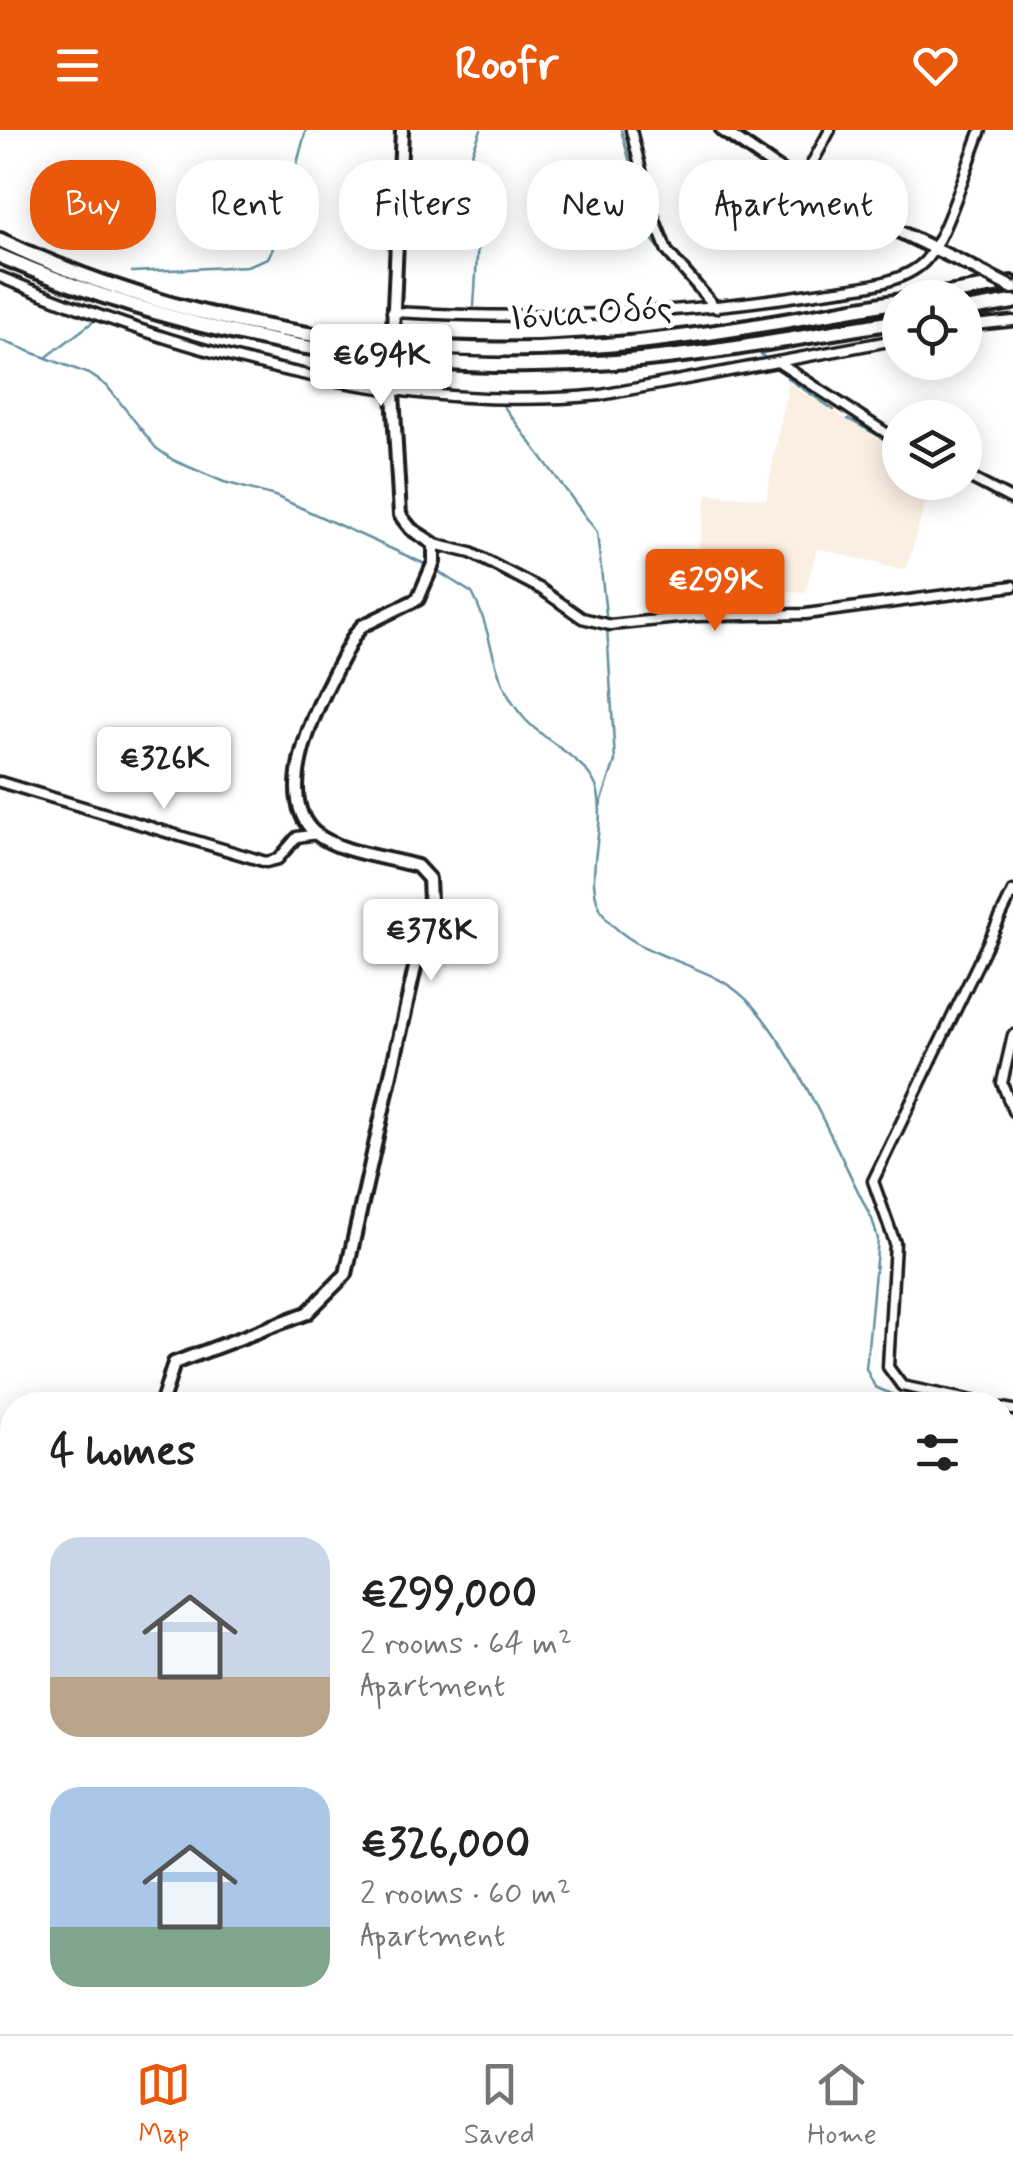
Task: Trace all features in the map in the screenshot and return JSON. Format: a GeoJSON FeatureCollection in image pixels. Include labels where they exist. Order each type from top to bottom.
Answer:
{"type":"FeatureCollection","features":[{"type":"Feature","properties":{"kind":"highway","name":"Ιόνια Οδός"},"geometry":{"type":"LineString","coordinates":[[0,240],[88,277],[195,309],[316,334],[408,345],[594,346],[882,305]]}},
{"type":"Feature","properties":{"kind":"highway","name":"Ιόνια Οδός"},"geometry":{"type":"LineString","coordinates":[[0,256],[179,320],[294,346],[404,361],[524,365],[616,362],[882,324]]}},
{"type":"Feature","properties":{"kind":"highway"},"geometry":{"type":"LineString","coordinates":[[982,290],[1013,285]]}},
{"type":"Feature","properties":{"kind":"highway"},"geometry":{"type":"LineString","coordinates":[[982,307],[1013,302]]}},
{"type":"Feature","properties":{"kind":"street"},"geometry":{"type":"LineString","coordinates":[[392,330],[402,130]]}},
{"type":"Feature","properties":{"kind":"street"},"geometry":{"type":"LineString","coordinates":[[631,130],[651,210],[667,251],[716,308]]}},
{"type":"Feature","properties":{"kind":"street"},"geometry":{"type":"LineString","coordinates":[[722,130],[766,160]]}},
{"type":"Feature","properties":{"kind":"street"},"geometry":{"type":"LineString","coordinates":[[814,160],[830,130]]}},
{"type":"Feature","properties":{"kind":"street"},"geometry":{"type":"LineString","coordinates":[[392,312],[578,317],[716,308],[880,281],[918,267],[932,251],[981,130]]}},
{"type":"Feature","properties":{"kind":"street"},"geometry":{"type":"LineString","coordinates":[[908,239],[1013,285]]}},
{"type":"Feature","properties":{"kind":"street"},"geometry":{"type":"LineString","coordinates":[[0,277],[168,338],[394,393],[556,400],[882,343]]}},
{"type":"Feature","properties":{"kind":"street"},"geometry":{"type":"LineString","coordinates":[[982,324],[1013,321]]}},
{"type":"Feature","properties":{"kind":"street"},"geometry":{"type":"LineString","coordinates":[[779,363],[882,430]]}},
{"type":"Feature","properties":{"kind":"street"},"geometry":{"type":"LineString","coordinates":[[392,375],[400,514],[411,530],[434,544],[471,552],[541,589],[582,618],[610,625],[697,616],[806,614],[1013,586]]}},
{"type":"Feature","properties":{"kind":"street"},"geometry":{"type":"LineString","coordinates":[[982,484],[1013,500]]}},
{"type":"Feature","properties":{"kind":"street"},"geometry":{"type":"LineString","coordinates":[[317,834],[296,802],[298,768],[317,714],[359,629],[418,599],[434,562],[434,544]]}},
{"type":"Feature","properties":{"kind":"street"},"geometry":{"type":"LineString","coordinates":[[0,782],[266,862],[278,858],[296,836],[317,834],[417,866],[430,884],[428,909],[346,1274],[307,1313],[174,1363],[166,1392]]}},
{"type":"Feature","properties":{"kind":"street"},"geometry":{"type":"LineString","coordinates":[[930,1392],[902,1386],[888,1368],[886,1341],[895,1242],[873,1182],[1013,892]]}},
{"type":"Feature","properties":{"kind":"street"},"geometry":{"type":"LineString","coordinates":[[1013,1036],[1002,1088],[1013,1111]]}},
{"type":"Feature","properties":{"kind":"shaded area"},"geometry":{"type":"Polygon","coordinates":[[[788,383],[882,441],[882,500],[926,500],[907,566],[901,570],[817,548],[805,593],[739,584],[696,592],[693,584],[707,494],[766,499],[788,383]]]}},
{"type":"Feature","properties":{"kind":"waterway"},"geometry":{"type":"LineString","coordinates":[[132,272],[247,266],[268,258],[276,242],[306,130]]}},
{"type":"Feature","properties":{"kind":"waterway"},"geometry":{"type":"LineString","coordinates":[[474,306],[480,208],[467,166],[481,130]]}},
{"type":"Feature","properties":{"kind":"waterway"},"geometry":{"type":"LineString","coordinates":[[621,130],[651,238],[699,296]]}},
{"type":"Feature","properties":{"kind":"waterway"},"geometry":{"type":"LineString","coordinates":[[48,356],[94,321]]}},
{"type":"Feature","properties":{"kind":"waterway"},"geometry":{"type":"LineString","coordinates":[[0,340],[91,375],[107,386],[156,448],[173,460],[224,482],[275,496],[427,565]]}},
{"type":"Feature","properties":{"kind":"waterway"},"geometry":{"type":"LineString","coordinates":[[760,353],[764,357]]}},
{"type":"Feature","properties":{"kind":"waterway"},"geometry":{"type":"LineString","coordinates":[[787,378],[834,410]]}},
{"type":"Feature","properties":{"kind":"waterway"},"geometry":{"type":"LineString","coordinates":[[502,404],[597,532],[606,615]]}},
{"type":"Feature","properties":{"kind":"waterway"},"geometry":{"type":"LineString","coordinates":[[848,419],[882,438]]}},
{"type":"Feature","properties":{"kind":"waterway"},"geometry":{"type":"LineString","coordinates":[[982,488],[986,490]]}},
{"type":"Feature","properties":{"kind":"waterway"},"geometry":{"type":"LineString","coordinates":[[434,569],[472,593],[505,688],[524,718],[586,770],[593,781],[600,808],[595,890],[606,918],[635,942],[738,992],[757,1010],[794,1065],[872,1219],[878,1239],[866,1369],[875,1387],[887,1392]]}},
{"type":"Feature","properties":{"kind":"waterway"},"geometry":{"type":"LineString","coordinates":[[600,806],[615,761],[607,627]]}}]}
